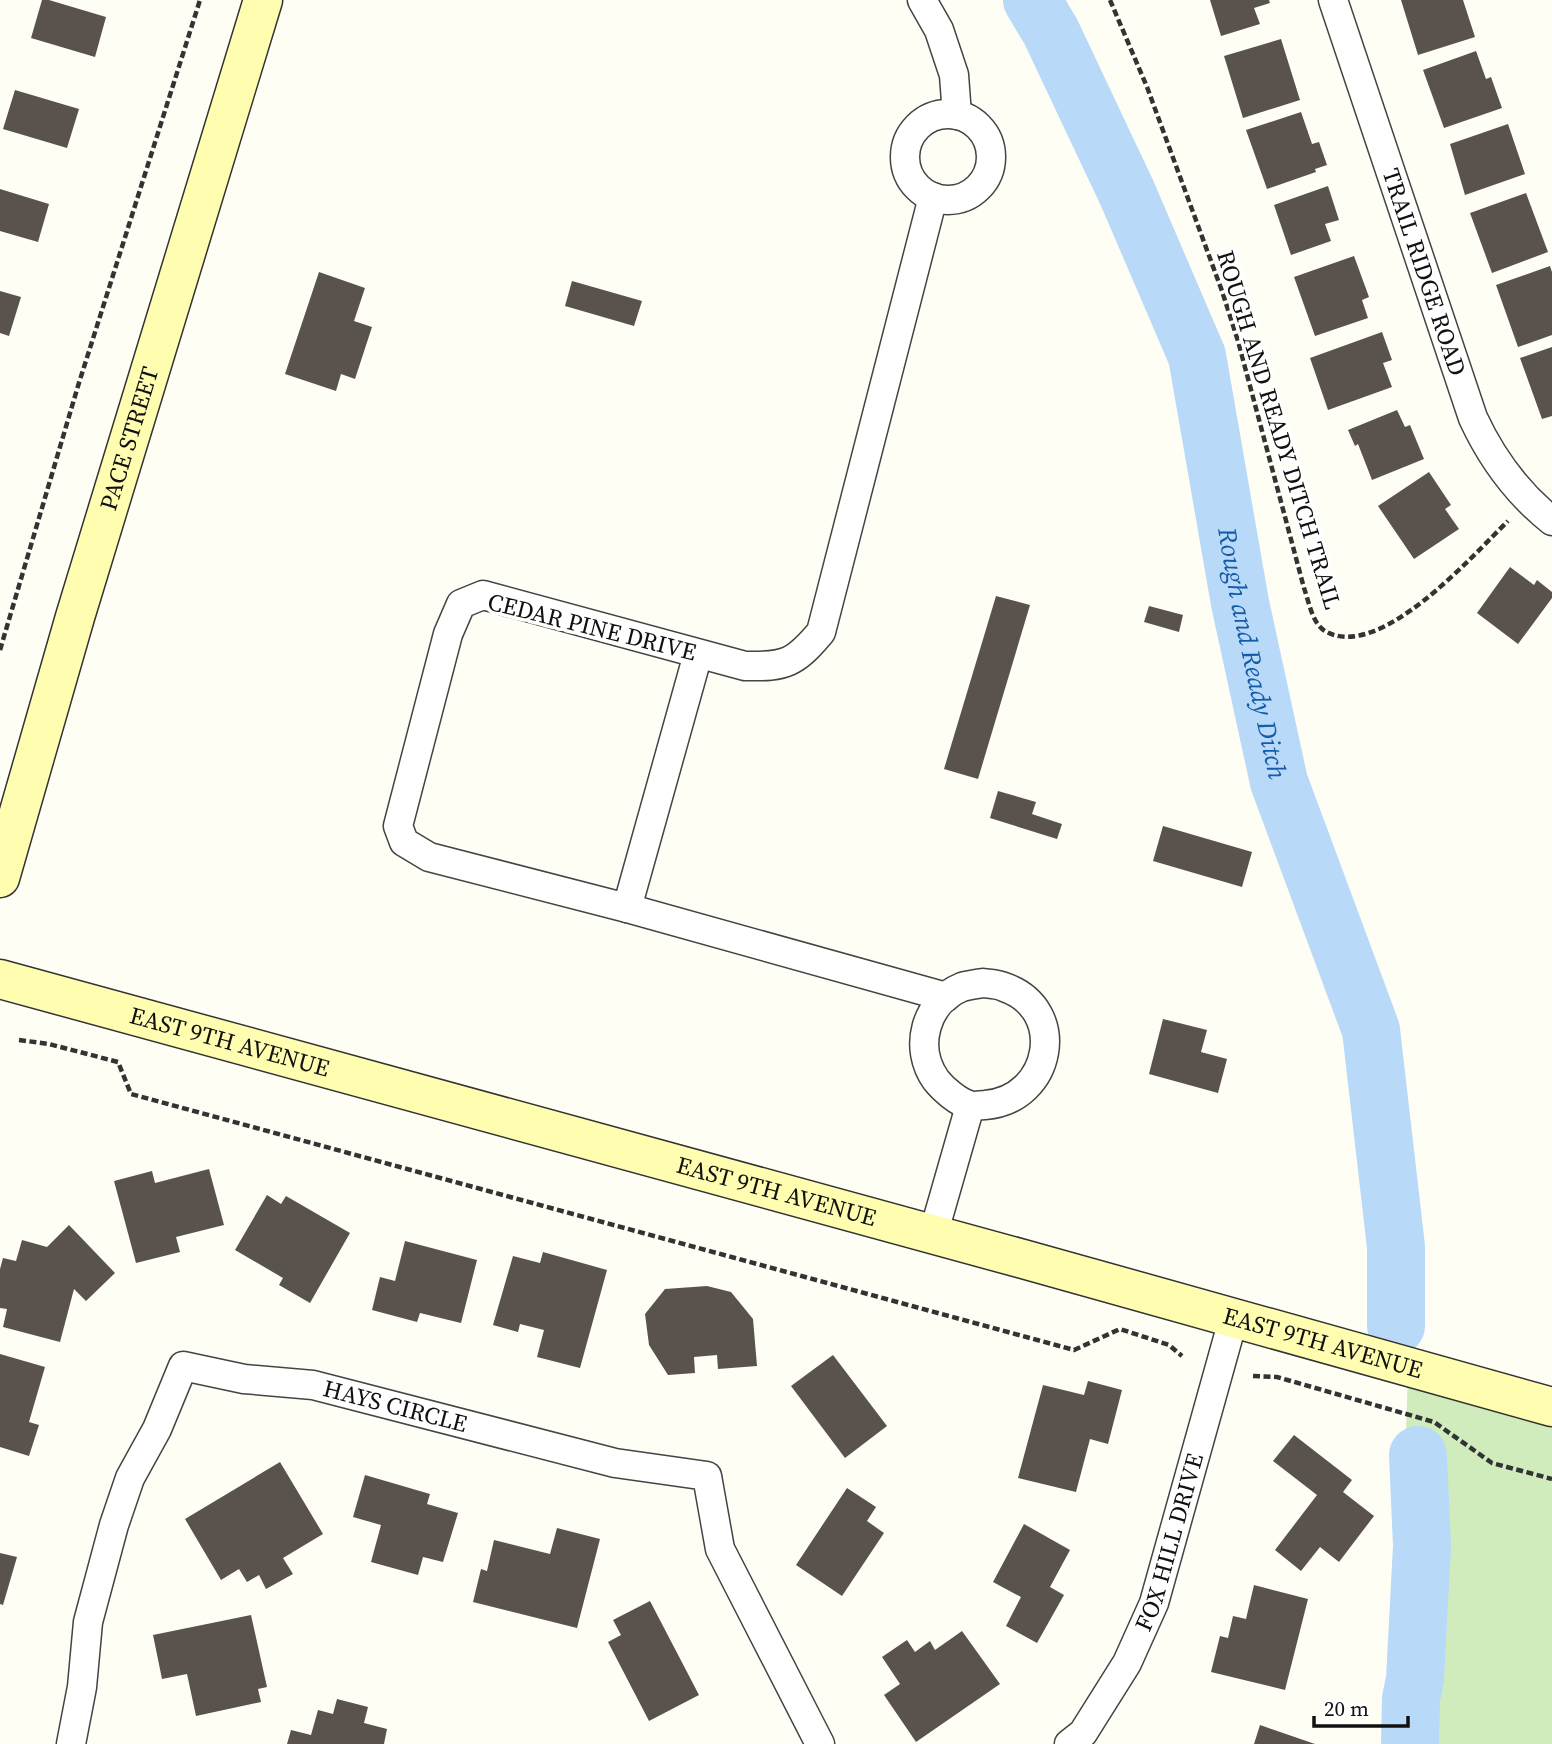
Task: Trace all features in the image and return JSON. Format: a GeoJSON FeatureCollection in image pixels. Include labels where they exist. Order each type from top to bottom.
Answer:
{"type":"FeatureCollection","features":[{"type":"Feature","properties":{"kind":"main road","name":"PACE STREET"},"geometry":{"type":"LineString","coordinates":[[0,878],[75,617],[263,0]]}},
{"type":"Feature","properties":{"kind":"main road","name":"EAST 9TH AVENUE"},"geometry":{"type":"LineString","coordinates":[[0,979],[1552,1407]]}},
{"type":"Feature","properties":{"kind":"street"},"geometry":{"type":"LineString","coordinates":[[922,0],[939,30],[954,75],[957,116]]}},
{"type":"Feature","properties":{"kind":"street","name":"TRAIL RIDGE ROAD"},"geometry":{"type":"LineString","coordinates":[[1333,0],[1474,418],[1487,447],[1529,500],[1552,521]]}},
{"type":"Feature","properties":{"kind":"street"},"geometry":{"type":"LineString","coordinates":[[942,115],[957,116],[970,121],[981,130],[991,155],[983,182],[973,192],[961,198],[947,200],[933,197],[920,191],[911,180],[906,167],[905,152],[909,138],[917,127],[942,115]]}},
{"type":"Feature","properties":{"kind":"street","name":"CEDAR PINE DRIVE"},"geometry":{"type":"LineString","coordinates":[[933,197],[821,632],[803,653],[778,666],[746,666],[483,595],[461,604],[448,634],[398,827],[404,842],[429,857],[628,908],[946,997]]}},
{"type":"Feature","properties":{"kind":"street"},"geometry":{"type":"LineString","coordinates":[[628,908],[698,654]]}},
{"type":"Feature","properties":{"kind":"street"},"geometry":{"type":"LineString","coordinates":[[983,983],[1004,986],[1021,995],[1035,1010],[1043,1028],[1046,1047],[1042,1066],[1031,1084],[1016,1096],[998,1104],[970,1106],[942,1088],[930,1071],[924,1052],[925,1031],[932,1012],[946,997],[963,986],[983,983]]}},
{"type":"Feature","properties":{"kind":"street"},"geometry":{"type":"LineString","coordinates":[[933,1235],[970,1106]]}},
{"type":"Feature","properties":{"kind":"street","name":"FOX HILL DRIVE"},"geometry":{"type":"LineString","coordinates":[[1082,1740],[1127,1663],[1154,1603],[1233,1320]]}},
{"type":"Feature","properties":{"kind":"street","name":"HAYS CIRCLE"},"geometry":{"type":"LineString","coordinates":[[71,1744],[82,1687],[88,1622],[114,1525],[130,1478],[157,1429],[183,1366],[244,1378],[313,1385],[615,1463],[707,1476],[720,1549],[820,1744]]}},
{"type":"Feature","properties":{"kind":"path"},"geometry":{"type":"LineString","coordinates":[[0,650],[78,386],[200,0]]}},
{"type":"Feature","properties":{"kind":"path","name":"ROUGH AND READY DITCH TRAIL"},"geometry":{"type":"LineString","coordinates":[[1110,0],[1147,87],[1222,291],[1238,341],[1304,588],[1318,625],[1329,632],[1355,635],[1367,633],[1401,618],[1414,610],[1450,577],[1529,500]]}},
{"type":"Feature","properties":{"kind":"path"},"geometry":{"type":"LineString","coordinates":[[19,1040],[49,1044],[118,1062],[131,1094],[225,1120],[1074,1350],[1120,1329],[1169,1345],[1182,1356]]}},
{"type":"Feature","properties":{"kind":"path"},"geometry":{"type":"LineString","coordinates":[[1253,1377],[1277,1377],[1434,1422],[1492,1463],[1552,1479]]}},
{"type":"Feature","properties":{"kind":"green space"},"geometry":{"type":"Polygon","coordinates":[[[1408,1369],[1552,1407],[1552,1744],[1401,1744],[1398,1695],[1408,1369]]]}},
{"type":"Feature","properties":{"kind":"building"},"geometry":{"type":"Polygon","coordinates":[[[42,0],[106,17],[95,57],[31,38],[42,0]]]}},
{"type":"Feature","properties":{"kind":"building"},"geometry":{"type":"Polygon","coordinates":[[[1210,0],[1269,0],[1270,3],[1254,8],[1260,24],[1221,36],[1210,0]]]}},
{"type":"Feature","properties":{"kind":"building"},"geometry":{"type":"Polygon","coordinates":[[[1401,0],[1463,0],[1475,37],[1418,55],[1401,0]]]}},
{"type":"Feature","properties":{"kind":"building"},"geometry":{"type":"Polygon","coordinates":[[[1281,39],[1300,100],[1243,118],[1224,56],[1281,39]]]}},
{"type":"Feature","properties":{"kind":"building"},"geometry":{"type":"Polygon","coordinates":[[[1476,51],[1486,79],[1491,77],[1502,108],[1444,128],[1423,70],[1476,51]]]}},
{"type":"Feature","properties":{"kind":"building"},"geometry":{"type":"Polygon","coordinates":[[[15,90],[79,109],[67,148],[3,129],[15,90]]]}},
{"type":"Feature","properties":{"kind":"building"},"geometry":{"type":"Polygon","coordinates":[[[1301,112],[1312,144],[1319,142],[1327,165],[1315,169],[1316,172],[1267,189],[1246,130],[1301,112]]]}},
{"type":"Feature","properties":{"kind":"building"},"geometry":{"type":"Polygon","coordinates":[[[1508,124],[1525,174],[1465,195],[1450,144],[1508,124]]]}},
{"type":"Feature","properties":{"kind":"building"},"geometry":{"type":"Polygon","coordinates":[[[1328,186],[1339,220],[1325,224],[1331,241],[1291,255],[1274,205],[1328,186]]]}},
{"type":"Feature","properties":{"kind":"building"},"geometry":{"type":"Polygon","coordinates":[[[0,189],[49,204],[38,242],[0,231],[0,189]]]}},
{"type":"Feature","properties":{"kind":"building"},"geometry":{"type":"Polygon","coordinates":[[[1526,193],[1548,252],[1492,273],[1470,213],[1526,193]]]}},
{"type":"Feature","properties":{"kind":"building"},"geometry":{"type":"Polygon","coordinates":[[[1354,256],[1369,297],[1362,300],[1368,318],[1315,336],[1294,277],[1354,256]]]}},
{"type":"Feature","properties":{"kind":"building"},"geometry":{"type":"Polygon","coordinates":[[[1550,266],[1552,335],[1518,347],[1496,285],[1550,266]]]}},
{"type":"Feature","properties":{"kind":"building"},"geometry":{"type":"Polygon","coordinates":[[[319,272],[365,288],[354,321],[372,327],[355,379],[341,374],[336,391],[285,374],[319,272]]]}},
{"type":"Feature","properties":{"kind":"building"},"geometry":{"type":"Polygon","coordinates":[[[572,281],[642,301],[634,326],[565,306],[572,281]]]}},
{"type":"Feature","properties":{"kind":"building"},"geometry":{"type":"Polygon","coordinates":[[[0,291],[21,297],[9,336],[0,333],[0,291]]]}},
{"type":"Feature","properties":{"kind":"building"},"geometry":{"type":"Polygon","coordinates":[[[1382,332],[1392,360],[1383,363],[1392,387],[1328,410],[1310,358],[1382,332]]]}},
{"type":"Feature","properties":{"kind":"building"},"geometry":{"type":"Polygon","coordinates":[[[1552,347],[1552,416],[1542,419],[1520,358],[1552,347]]]}},
{"type":"Feature","properties":{"kind":"building"},"geometry":{"type":"Polygon","coordinates":[[[1397,410],[1405,427],[1410,425],[1424,459],[1372,480],[1358,444],[1355,446],[1348,430],[1397,410]]]}},
{"type":"Feature","properties":{"kind":"building"},"geometry":{"type":"Polygon","coordinates":[[[1429,472],[1451,505],[1445,509],[1459,529],[1414,559],[1378,506],[1429,472]]]}},
{"type":"Feature","properties":{"kind":"building"},"geometry":{"type":"Polygon","coordinates":[[[1510,567],[1534,585],[1537,580],[1552,592],[1552,598],[1518,644],[1477,613],[1510,567]]]}},
{"type":"Feature","properties":{"kind":"building"},"geometry":{"type":"Polygon","coordinates":[[[996,596],[1030,605],[978,779],[944,769],[996,596]]]}},
{"type":"Feature","properties":{"kind":"building"},"geometry":{"type":"Polygon","coordinates":[[[1149,606],[1183,615],[1179,632],[1144,622],[1149,606]]]}},
{"type":"Feature","properties":{"kind":"building"},"geometry":{"type":"Polygon","coordinates":[[[998,791],[1036,802],[1032,814],[1062,824],[1057,839],[990,818],[998,791]]]}},
{"type":"Feature","properties":{"kind":"building"},"geometry":{"type":"Polygon","coordinates":[[[1163,826],[1252,852],[1242,887],[1153,861],[1163,826]]]}},
{"type":"Feature","properties":{"kind":"building"},"geometry":{"type":"Polygon","coordinates":[[[1163,1019],[1207,1030],[1201,1052],[1227,1059],[1218,1093],[1149,1074],[1163,1019]]]}},
{"type":"Feature","properties":{"kind":"building"},"geometry":{"type":"Polygon","coordinates":[[[209,1169],[224,1225],[176,1237],[180,1252],[136,1263],[114,1181],[152,1171],[155,1183],[209,1169]]]}},
{"type":"Feature","properties":{"kind":"building"},"geometry":{"type":"Polygon","coordinates":[[[267,1195],[281,1204],[286,1196],[350,1233],[310,1303],[279,1285],[283,1278],[235,1250],[267,1195]]]}},
{"type":"Feature","properties":{"kind":"building"},"geometry":{"type":"Polygon","coordinates":[[[69,1225],[115,1273],[86,1301],[74,1289],[60,1342],[3,1327],[7,1309],[0,1308],[0,1269],[3,1258],[16,1261],[22,1240],[47,1247],[69,1225]]]}},
{"type":"Feature","properties":{"kind":"building"},"geometry":{"type":"Polygon","coordinates":[[[405,1241],[477,1260],[461,1323],[420,1313],[417,1322],[372,1310],[380,1277],[395,1281],[405,1241]]]}},
{"type":"Feature","properties":{"kind":"building"},"geometry":{"type":"Polygon","coordinates":[[[543,1252],[607,1270],[580,1368],[537,1357],[544,1330],[520,1324],[518,1332],[493,1325],[513,1256],[540,1263],[543,1252]]]}},
{"type":"Feature","properties":{"kind":"building"},"geometry":{"type":"Polygon","coordinates":[[[707,1286],[731,1292],[753,1319],[757,1366],[718,1369],[717,1355],[694,1357],[695,1373],[668,1375],[649,1345],[645,1314],[665,1289],[707,1286]]]}},
{"type":"Feature","properties":{"kind":"building"},"geometry":{"type":"Polygon","coordinates":[[[0,1354],[45,1367],[29,1422],[39,1425],[29,1456],[0,1447],[0,1354]]]}},
{"type":"Feature","properties":{"kind":"building"},"geometry":{"type":"Polygon","coordinates":[[[833,1355],[887,1426],[845,1458],[791,1386],[833,1355]]]}},
{"type":"Feature","properties":{"kind":"building"},"geometry":{"type":"Polygon","coordinates":[[[1088,1381],[1122,1390],[1108,1444],[1090,1439],[1076,1492],[1018,1478],[1043,1385],[1084,1395],[1088,1381]]]}},
{"type":"Feature","properties":{"kind":"building"},"geometry":{"type":"Polygon","coordinates":[[[1294,1435],[1352,1480],[1343,1492],[1374,1516],[1339,1562],[1320,1547],[1301,1571],[1275,1550],[1317,1495],[1273,1461],[1294,1435]]]}},
{"type":"Feature","properties":{"kind":"building"},"geometry":{"type":"Polygon","coordinates":[[[280,1462],[323,1534],[283,1558],[293,1574],[266,1589],[259,1575],[247,1582],[239,1569],[221,1580],[185,1519],[280,1462]]]}},
{"type":"Feature","properties":{"kind":"building"},"geometry":{"type":"Polygon","coordinates":[[[365,1475],[430,1494],[427,1504],[458,1513],[443,1562],[423,1557],[418,1575],[371,1562],[381,1525],[353,1517],[365,1475]]]}},
{"type":"Feature","properties":{"kind":"building"},"geometry":{"type":"Polygon","coordinates":[[[847,1488],[876,1507],[867,1521],[884,1533],[842,1596],[796,1565],[847,1488]]]}},
{"type":"Feature","properties":{"kind":"building"},"geometry":{"type":"Polygon","coordinates":[[[1024,1524],[1070,1550],[1050,1587],[1064,1595],[1037,1643],[1006,1626],[1021,1597],[993,1582],[1024,1524]]]}},
{"type":"Feature","properties":{"kind":"building"},"geometry":{"type":"Polygon","coordinates":[[[557,1528],[600,1539],[577,1628],[473,1602],[481,1569],[487,1571],[494,1540],[550,1554],[557,1528]]]}},
{"type":"Feature","properties":{"kind":"building"},"geometry":{"type":"Polygon","coordinates":[[[0,1553],[17,1557],[3,1605],[0,1604],[0,1553]]]}},
{"type":"Feature","properties":{"kind":"building"},"geometry":{"type":"Polygon","coordinates":[[[1254,1585],[1308,1599],[1285,1690],[1211,1672],[1220,1636],[1228,1638],[1233,1616],[1246,1619],[1254,1585]]]}},
{"type":"Feature","properties":{"kind":"building"},"geometry":{"type":"Polygon","coordinates":[[[650,1601],[699,1695],[649,1721],[608,1642],[621,1635],[613,1620],[650,1601]]]}},
{"type":"Feature","properties":{"kind":"building"},"geometry":{"type":"Polygon","coordinates":[[[251,1615],[267,1687],[258,1689],[261,1702],[196,1716],[187,1674],[162,1679],[153,1635],[251,1615]]]}},
{"type":"Feature","properties":{"kind":"building"},"geometry":{"type":"Polygon","coordinates":[[[962,1631],[1000,1684],[916,1742],[884,1695],[900,1684],[882,1657],[907,1640],[915,1652],[930,1641],[935,1650],[962,1631]]]}},
{"type":"Feature","properties":{"kind":"building"},"geometry":{"type":"Polygon","coordinates":[[[337,1699],[368,1707],[364,1723],[387,1729],[384,1744],[287,1744],[291,1730],[311,1735],[318,1710],[333,1714],[337,1699]]]}},
{"type":"Feature","properties":{"kind":"building"},"geometry":{"type":"Polygon","coordinates":[[[1260,1725],[1315,1744],[1254,1744],[1260,1725]]]}},
{"type":"Feature","properties":{"kind":"waterway","name":"Rough and Ready Ditch"},"geometry":{"type":"LineString","coordinates":[[1032,0],[1051,32],[1127,193],[1197,356],[1240,603],[1279,782],[1371,1030],[1396,1247],[1396,1326]]}},
{"type":"Feature","properties":{"kind":"waterway","name":"Rough and Ready Ditch"},"geometry":{"type":"LineString","coordinates":[[1410,1744],[1422,1546],[1418,1455]]}}]}
